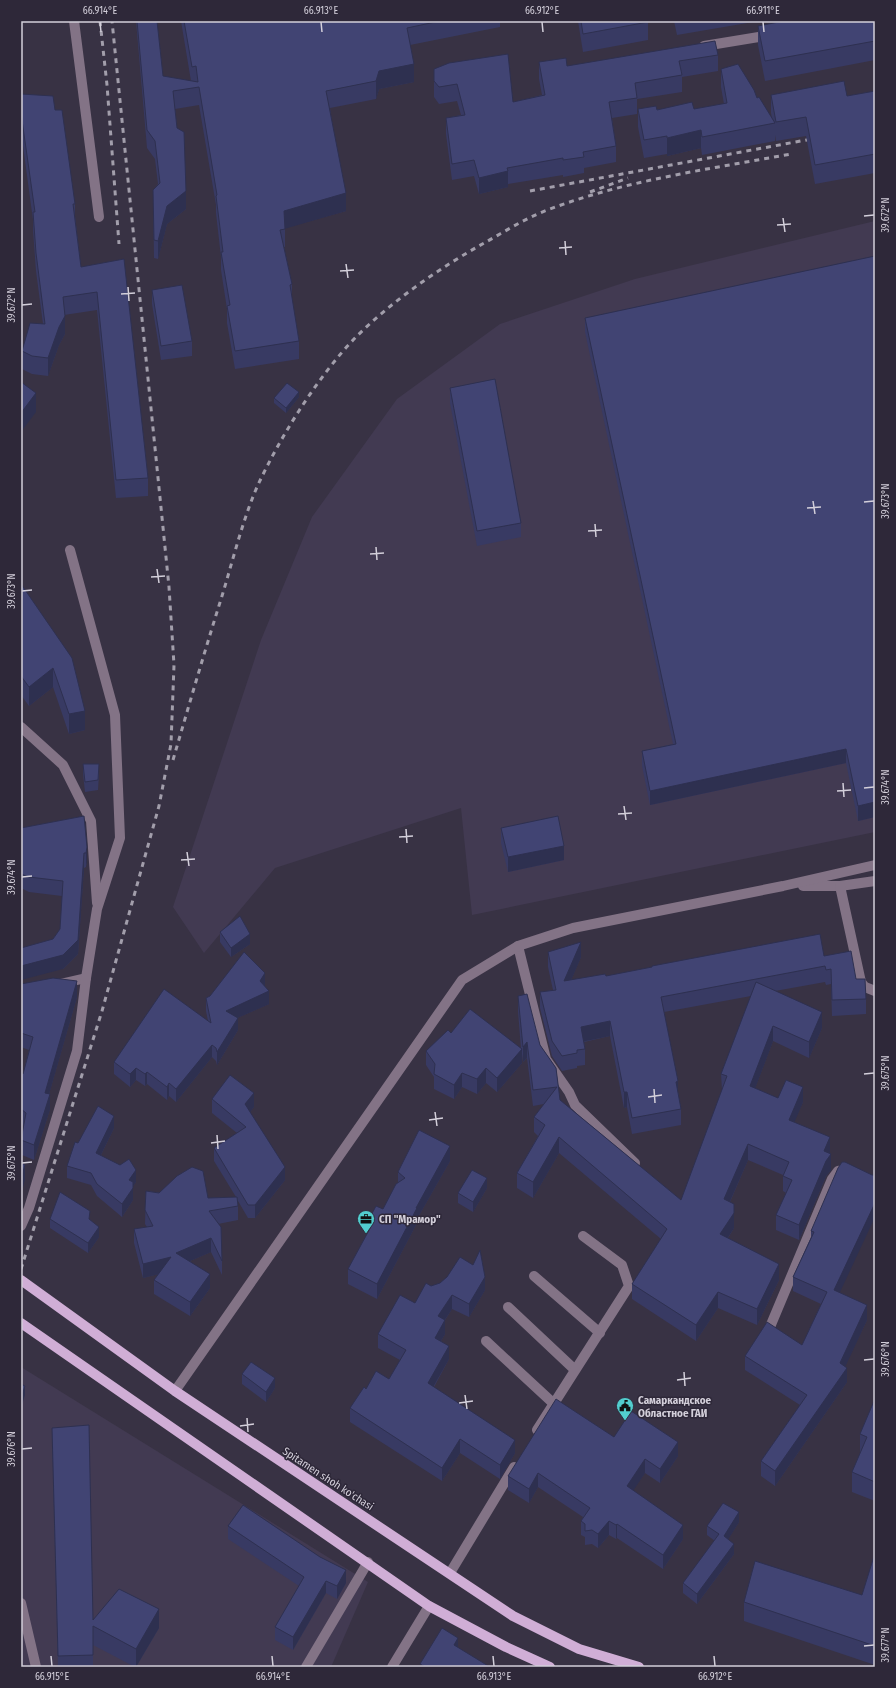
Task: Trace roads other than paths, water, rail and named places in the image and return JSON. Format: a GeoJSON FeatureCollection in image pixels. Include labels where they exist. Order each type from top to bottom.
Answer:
{"type":"FeatureCollection","features":[{"type":"Feature","properties":{"kind":"main road","name":"Spitamen shoh ko'chasi"},"geometry":{"type":"LineString","coordinates":[[21,1280],[175,1392],[513,1616],[572,1646],[639,1667]]}},
{"type":"Feature","properties":{"kind":"main road"},"geometry":{"type":"LineString","coordinates":[[21,1323],[368,1562],[429,1606],[506,1647],[550,1667]]}},
{"type":"Feature","properties":{"kind":"street"},"geometry":{"type":"LineString","coordinates":[[74,21],[99,217]]}},
{"type":"Feature","properties":{"kind":"street"},"geometry":{"type":"LineString","coordinates":[[694,48],[780,33]]}},
{"type":"Feature","properties":{"kind":"street"},"geometry":{"type":"LineString","coordinates":[[21,1226],[29,1208],[77,1051],[86,978],[97,909],[120,838],[115,715],[70,550]]}},
{"type":"Feature","properties":{"kind":"street"},"geometry":{"type":"LineString","coordinates":[[21,728],[63,765],[91,821],[97,909]]}},
{"type":"Feature","properties":{"kind":"street"},"geometry":{"type":"LineString","coordinates":[[175,1392],[462,980],[518,946],[573,928],[783,886],[875,865]]}},
{"type":"Feature","properties":{"kind":"street"},"geometry":{"type":"LineString","coordinates":[[783,886],[840,886],[875,881]]}},
{"type":"Feature","properties":{"kind":"street"},"geometry":{"type":"LineString","coordinates":[[840,886],[861,982],[865,987],[875,991]]}},
{"type":"Feature","properties":{"kind":"street"},"geometry":{"type":"LineString","coordinates":[[518,946],[546,1059],[575,1105],[644,1172]]}},
{"type":"Feature","properties":{"kind":"street"},"geometry":{"type":"LineString","coordinates":[[50,986],[86,978]]}},
{"type":"Feature","properties":{"kind":"street"},"geometry":{"type":"LineString","coordinates":[[770,1327],[832,1179],[838,1171],[846,1170],[852,1173]]}},
{"type":"Feature","properties":{"kind":"street"},"geometry":{"type":"LineString","coordinates":[[532,1437],[629,1286],[622,1265],[583,1236]]}},
{"type":"Feature","properties":{"kind":"street"},"geometry":{"type":"LineString","coordinates":[[534,1276],[600,1333]]}},
{"type":"Feature","properties":{"kind":"street"},"geometry":{"type":"LineString","coordinates":[[508,1307],[574,1370]]}},
{"type":"Feature","properties":{"kind":"street"},"geometry":{"type":"LineString","coordinates":[[486,1341],[553,1403]]}},
{"type":"Feature","properties":{"kind":"street"},"geometry":{"type":"LineString","coordinates":[[450,1573],[520,1458]]}},
{"type":"Feature","properties":{"kind":"street"},"geometry":{"type":"LineString","coordinates":[[306,1667],[368,1562]]}},
{"type":"Feature","properties":{"kind":"street"},"geometry":{"type":"LineString","coordinates":[[21,1603],[36,1667]]}},
{"type":"Feature","properties":{"kind":"street"},"geometry":{"type":"LineString","coordinates":[[392,1667],[429,1606]]}},
{"type":"Feature","properties":{"kind":"railway"},"geometry":{"type":"LineString","coordinates":[[100,21],[107,85],[119,244]]}},
{"type":"Feature","properties":{"kind":"railway"},"geometry":{"type":"LineString","coordinates":[[21,1269],[102,1011],[159,806],[171,744],[174,665],[169,587],[112,21]]}},
{"type":"Feature","properties":{"kind":"railway"},"geometry":{"type":"LineString","coordinates":[[530,191],[817,138]]}},
{"type":"Feature","properties":{"kind":"railway"},"geometry":{"type":"LineString","coordinates":[[173,760],[238,541],[257,487],[288,428],[314,388],[342,353],[370,323],[435,273],[502,233],[542,212],[609,190],[669,176],[791,154]]}},
{"type":"Feature","properties":{"kind":"railway"},"geometry":{"type":"LineString","coordinates":[[590,192],[628,178]]}},
{"type":"Feature","properties":{"kind":"place","name":"СП \"Мрамор\""},"geometry":{"type":"Point","coordinates":[366,1234]}},
{"type":"Feature","properties":{"kind":"place","name":"Самаркандское Областное ГАИ"},"geometry":{"type":"Point","coordinates":[625,1421]}}]}
